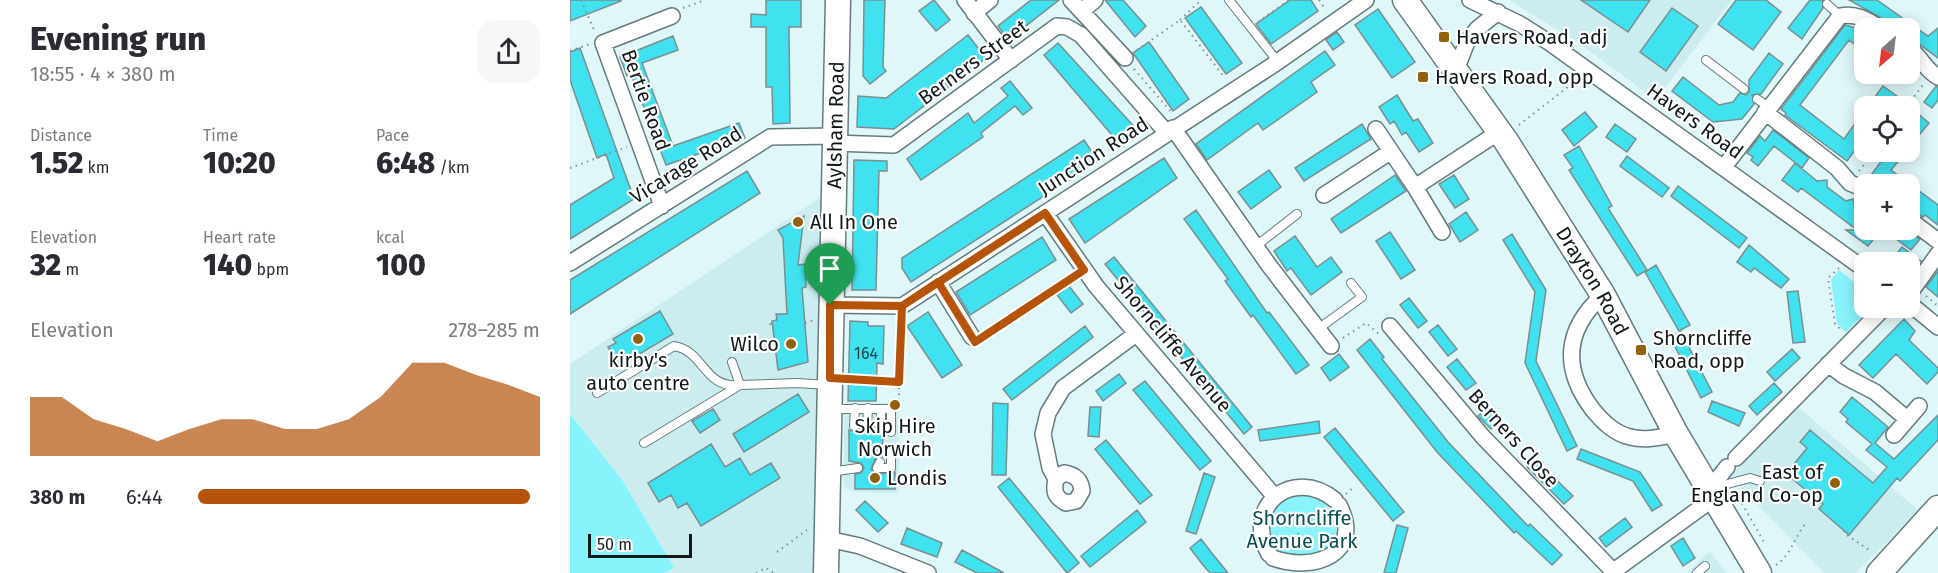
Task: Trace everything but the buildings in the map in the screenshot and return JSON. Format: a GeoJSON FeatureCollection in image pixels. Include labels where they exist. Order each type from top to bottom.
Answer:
{"type":"FeatureCollection","features":[{"type":"Feature","properties":{"kind":"main road","name":"Aylsham Road"},"geometry":{"type":"LineString","coordinates":[[826,573],[829,510],[833,140],[838,0]]}},
{"type":"Feature","properties":{"kind":"main road","name":"Drayton Road"},"geometry":{"type":"LineString","coordinates":[[1405,0],[1499,132],[1604,295],[1676,434],[1711,494],[1767,569]]}},
{"type":"Feature","properties":{"kind":"main road"},"geometry":{"type":"LineString","coordinates":[[1877,565],[1934,519]]}},
{"type":"Feature","properties":{"kind":"street"},"geometry":{"type":"LineString","coordinates":[[965,0],[1011,60]]}},
{"type":"Feature","properties":{"kind":"street"},"geometry":{"type":"LineString","coordinates":[[974,13],[990,0]]}},
{"type":"Feature","properties":{"kind":"street"},"geometry":{"type":"LineString","coordinates":[[1071,0],[1125,58]]}},
{"type":"Feature","properties":{"kind":"street"},"geometry":{"type":"LineString","coordinates":[[1082,11],[1095,0]]}},
{"type":"Feature","properties":{"kind":"street","name":"Junction Road"},"geometry":{"type":"LineString","coordinates":[[902,306],[1278,62],[1366,0]]}},
{"type":"Feature","properties":{"kind":"street","name":"Havers Road"},"geometry":{"type":"LineString","coordinates":[[1470,0],[1498,12],[1550,43],[1854,262]]}},
{"type":"Feature","properties":{"kind":"street"},"geometry":{"type":"LineString","coordinates":[[1456,70],[1467,42],[1477,29],[1498,12]]}},
{"type":"Feature","properties":{"kind":"street"},"geometry":{"type":"LineString","coordinates":[[1724,167],[1764,106],[1840,16],[1850,14],[1864,18]]}},
{"type":"Feature","properties":{"kind":"street","name":"Bertie Road"},"geometry":{"type":"LineString","coordinates":[[662,206],[603,43],[672,16]]}},
{"type":"Feature","properties":{"kind":"street","name":"Berners Street"},"geometry":{"type":"LineString","coordinates":[[833,140],[894,145],[1057,26],[1075,30],[1174,128],[1256,246],[1331,346]]}},
{"type":"Feature","properties":{"kind":"street"},"geometry":{"type":"LineString","coordinates":[[1920,58],[1935,76]]}},
{"type":"Feature","properties":{"kind":"street"},"geometry":{"type":"LineString","coordinates":[[1764,106],[1854,183]]}},
{"type":"Feature","properties":{"kind":"street"},"geometry":{"type":"LineString","coordinates":[[1376,129],[1442,232]]}},
{"type":"Feature","properties":{"kind":"street"},"geometry":{"type":"LineString","coordinates":[[1414,188],[1499,132]]}},
{"type":"Feature","properties":{"kind":"street","name":"Vicarage Road"},"geometry":{"type":"LineString","coordinates":[[570,263],[770,137],[833,140]]}},
{"type":"Feature","properties":{"kind":"street"},"geometry":{"type":"LineString","coordinates":[[1324,195],[1390,152]]}},
{"type":"Feature","properties":{"kind":"street","name":"Shorncliffe Avenue"},"geometry":{"type":"LineString","coordinates":[[1045,213],[1084,270],[1275,497]]}},
{"type":"Feature","properties":{"kind":"street"},"geometry":{"type":"LineString","coordinates":[[1920,228],[1938,241]]}},
{"type":"Feature","properties":{"kind":"street"},"geometry":{"type":"LineString","coordinates":[[1920,279],[1938,254]]}},
{"type":"Feature","properties":{"kind":"street"},"geometry":{"type":"LineString","coordinates":[[938,282],[972,337]]}},
{"type":"Feature","properties":{"kind":"street"},"geometry":{"type":"LineString","coordinates":[[1604,295],[1584,312],[1575,333],[1571,359],[1573,375],[1581,394],[1610,428],[1628,437],[1651,440],[1676,434]]}},
{"type":"Feature","properties":{"kind":"street"},"geometry":{"type":"LineString","coordinates":[[830,305],[902,306]]}},
{"type":"Feature","properties":{"kind":"street"},"geometry":{"type":"LineString","coordinates":[[1920,312],[1938,327]]}},
{"type":"Feature","properties":{"kind":"street"},"geometry":{"type":"LineString","coordinates":[[1612,572],[1711,494],[1731,463],[1874,318]]}},
{"type":"Feature","properties":{"kind":"street","name":"Berners Close"},"geometry":{"type":"LineString","coordinates":[[1390,326],[1483,437],[1612,572]]}},
{"type":"Feature","properties":{"kind":"street"},"geometry":{"type":"LineString","coordinates":[[1056,479],[1050,468],[1043,434],[1048,413],[1064,388],[1136,334]]}},
{"type":"Feature","properties":{"kind":"street"},"geometry":{"type":"LineString","coordinates":[[1828,364],[1875,392],[1907,419]]}},
{"type":"Feature","properties":{"kind":"street"},"geometry":{"type":"LineString","coordinates":[[1894,435],[1919,405]]}},
{"type":"Feature","properties":{"kind":"street"},"geometry":{"type":"LineString","coordinates":[[1299,486],[1312,487],[1337,502],[1345,517],[1345,544],[1332,569],[1294,571],[1271,556],[1261,535],[1261,524],[1263,514],[1275,497],[1299,486]]}},
{"type":"Feature","properties":{"kind":"street"},"geometry":{"type":"LineString","coordinates":[[828,539],[860,546],[928,573]]}},
{"type":"Feature","properties":{"kind":"lane"},"geometry":{"type":"LineString","coordinates":[[1229,0],[1278,62]]}},
{"type":"Feature","properties":{"kind":"lane"},"geometry":{"type":"LineString","coordinates":[[1827,4],[1840,16]]}},
{"type":"Feature","properties":{"kind":"lane"},"geometry":{"type":"LineString","coordinates":[[1706,60],[1744,88]]}},
{"type":"Feature","properties":{"kind":"lane"},"geometry":{"type":"LineString","coordinates":[[1256,246],[1297,214]]}},
{"type":"Feature","properties":{"kind":"lane"},"geometry":{"type":"LineString","coordinates":[[1318,329],[1362,297],[1352,283]]}},
{"type":"Feature","properties":{"kind":"lane"},"geometry":{"type":"LineString","coordinates":[[597,393],[674,346],[684,347],[692,353],[714,380],[732,386],[830,382]]}},
{"type":"Feature","properties":{"kind":"lane"},"geometry":{"type":"LineString","coordinates":[[732,362],[740,385]]}},
{"type":"Feature","properties":{"kind":"lane"},"geometry":{"type":"LineString","coordinates":[[644,443],[740,385]]}},
{"type":"Feature","properties":{"kind":"lane"},"geometry":{"type":"LineString","coordinates":[[854,426],[855,408]]}},
{"type":"Feature","properties":{"kind":"lane"},"geometry":{"type":"LineString","coordinates":[[867,426],[868,408]]}},
{"type":"Feature","properties":{"kind":"lane"},"geometry":{"type":"LineString","coordinates":[[829,409],[891,409],[891,432]]}},
{"type":"Feature","properties":{"kind":"lane"},"geometry":{"type":"LineString","coordinates":[[881,409],[881,427]]}},
{"type":"Feature","properties":{"kind":"lane"},"geometry":{"type":"LineString","coordinates":[[879,465],[891,468],[891,453]]}},
{"type":"Feature","properties":{"kind":"lane"},"geometry":{"type":"LineString","coordinates":[[829,472],[855,466]]}},
{"type":"Feature","properties":{"kind":"lane"},"geometry":{"type":"LineString","coordinates":[[1711,494],[1729,482],[1750,478],[1760,481]]}},
{"type":"Feature","properties":{"kind":"lane"},"geometry":{"type":"LineString","coordinates":[[1697,573],[1705,566]]}},
{"type":"Feature","properties":{"kind":"path"},"geometry":{"type":"LineString","coordinates":[[570,51],[598,40],[582,0]]}},
{"type":"Feature","properties":{"kind":"path"},"geometry":{"type":"LineString","coordinates":[[672,16],[675,10],[705,0]]}},
{"type":"Feature","properties":{"kind":"path"},"geometry":{"type":"LineString","coordinates":[[1174,128],[1125,58],[1180,20],[1201,0]]}},
{"type":"Feature","properties":{"kind":"path"},"geometry":{"type":"LineString","coordinates":[[1251,27],[1289,0]]}},
{"type":"Feature","properties":{"kind":"path"},"geometry":{"type":"LineString","coordinates":[[1180,20],[1234,90]]}},
{"type":"Feature","properties":{"kind":"path"},"geometry":{"type":"LineString","coordinates":[[1916,96],[1935,76]]}},
{"type":"Feature","properties":{"kind":"path"},"geometry":{"type":"LineString","coordinates":[[1499,132],[1525,123],[1578,79]]}},
{"type":"Feature","properties":{"kind":"path"},"geometry":{"type":"LineString","coordinates":[[570,168],[638,143]]}},
{"type":"Feature","properties":{"kind":"path"},"geometry":{"type":"LineString","coordinates":[[1839,268],[1828,278],[1835,324],[1853,340]]}},
{"type":"Feature","properties":{"kind":"path"},"geometry":{"type":"LineString","coordinates":[[972,337],[975,342],[1084,270]]}},
{"type":"Feature","properties":{"kind":"path"},"geometry":{"type":"LineString","coordinates":[[899,401],[902,306]]}},
{"type":"Feature","properties":{"kind":"path"},"geometry":{"type":"LineString","coordinates":[[1331,346],[1366,323],[1377,335],[1390,326]]}},
{"type":"Feature","properties":{"kind":"path"},"geometry":{"type":"LineString","coordinates":[[830,382],[899,382]]}},
{"type":"Feature","properties":{"kind":"path"},"geometry":{"type":"LineString","coordinates":[[777,552],[808,530],[829,510]]}},
{"type":"Feature","properties":{"kind":"path"},"geometry":{"type":"LineString","coordinates":[[1767,569],[1792,550],[1794,539],[1807,522]]}},
{"type":"Feature","properties":{"kind":"path"},"geometry":{"type":"LineString","coordinates":[[1845,531],[1844,533],[1853,537],[1877,565]]}},
{"type":"Feature","properties":{"kind":"path"},"geometry":{"type":"LineString","coordinates":[[756,573],[766,568],[774,573]]}},
{"type":"Feature","properties":{"kind":"shaded area"},"geometry":{"type":"Polygon","coordinates":[[[1509,0],[1732,0],[1656,100],[1580,44],[1509,0]]]}},
{"type":"Feature","properties":{"kind":"shaded area"},"geometry":{"type":"Polygon","coordinates":[[[824,195],[813,573],[664,573],[674,568],[623,481],[570,414],[570,364],[824,195]]]}},
{"type":"Feature","properties":{"kind":"shaded area"},"geometry":{"type":"Polygon","coordinates":[[[850,403],[899,404],[899,493],[854,492],[844,487],[844,407],[850,403]]]}},
{"type":"Feature","properties":{"kind":"shaded area"},"geometry":{"type":"Polygon","coordinates":[[[1797,406],[1918,510],[1856,573],[1824,573],[1730,476],[1797,406]]]}},
{"type":"Feature","properties":{"kind":"shaded area"},"geometry":{"type":"Polygon","coordinates":[[[1710,551],[1726,573],[1687,573],[1710,551]]]}},
{"type":"Feature","properties":{"kind":"green space"},"geometry":{"type":"Polygon","coordinates":[[[1839,270],[1854,282],[1854,318],[1861,318],[1846,332],[1837,324],[1831,279],[1839,270]]]}},
{"type":"Feature","properties":{"kind":"green space"},"geometry":{"type":"Polygon","coordinates":[[[570,414],[623,481],[674,568],[664,573],[570,573],[570,414]]]}},
{"type":"Feature","properties":{"kind":"green space","name":"Shorncliffe Avenue Park"},"geometry":{"type":"Polygon","coordinates":[[[1299,495],[1310,497],[1327,506],[1332,513],[1336,531],[1330,551],[1288,562],[1271,546],[1268,537],[1269,520],[1272,513],[1283,502],[1299,495]]]}},
{"type":"Feature","properties":{"kind":"place","name":"Havers Road, adj"},"geometry":{"type":"Point","coordinates":[1444,37]}},
{"type":"Feature","properties":{"kind":"place","name":"Havers Road, opp"},"geometry":{"type":"Point","coordinates":[1423,77]}},
{"type":"Feature","properties":{"kind":"place","name":"All In One"},"geometry":{"type":"Point","coordinates":[798,222]}},
{"type":"Feature","properties":{"kind":"place","name":"kirby's auto centre"},"geometry":{"type":"Point","coordinates":[638,339]}},
{"type":"Feature","properties":{"kind":"place","name":"Wilco"},"geometry":{"type":"Point","coordinates":[791,344]}},
{"type":"Feature","properties":{"kind":"place","name":"Shorncliffe Road, opp"},"geometry":{"type":"Point","coordinates":[1641,350]}},
{"type":"Feature","properties":{"kind":"place","name":"Skip Hire Norwich"},"geometry":{"type":"Point","coordinates":[895,405]}},
{"type":"Feature","properties":{"kind":"place","name":"Londis"},"geometry":{"type":"Point","coordinates":[875,478]}},
{"type":"Feature","properties":{"kind":"place","name":"East of England Co-op"},"geometry":{"type":"Point","coordinates":[1835,483]}},
{"type":"Feature","properties":{"kind":"route"},"geometry":{"type":"LineString","coordinates":[[830,305],[830,378],[899,382],[902,306],[938,282],[1045,213],[1084,270],[1054,292],[975,342],[938,282],[902,306],[830,305]]}}]}
